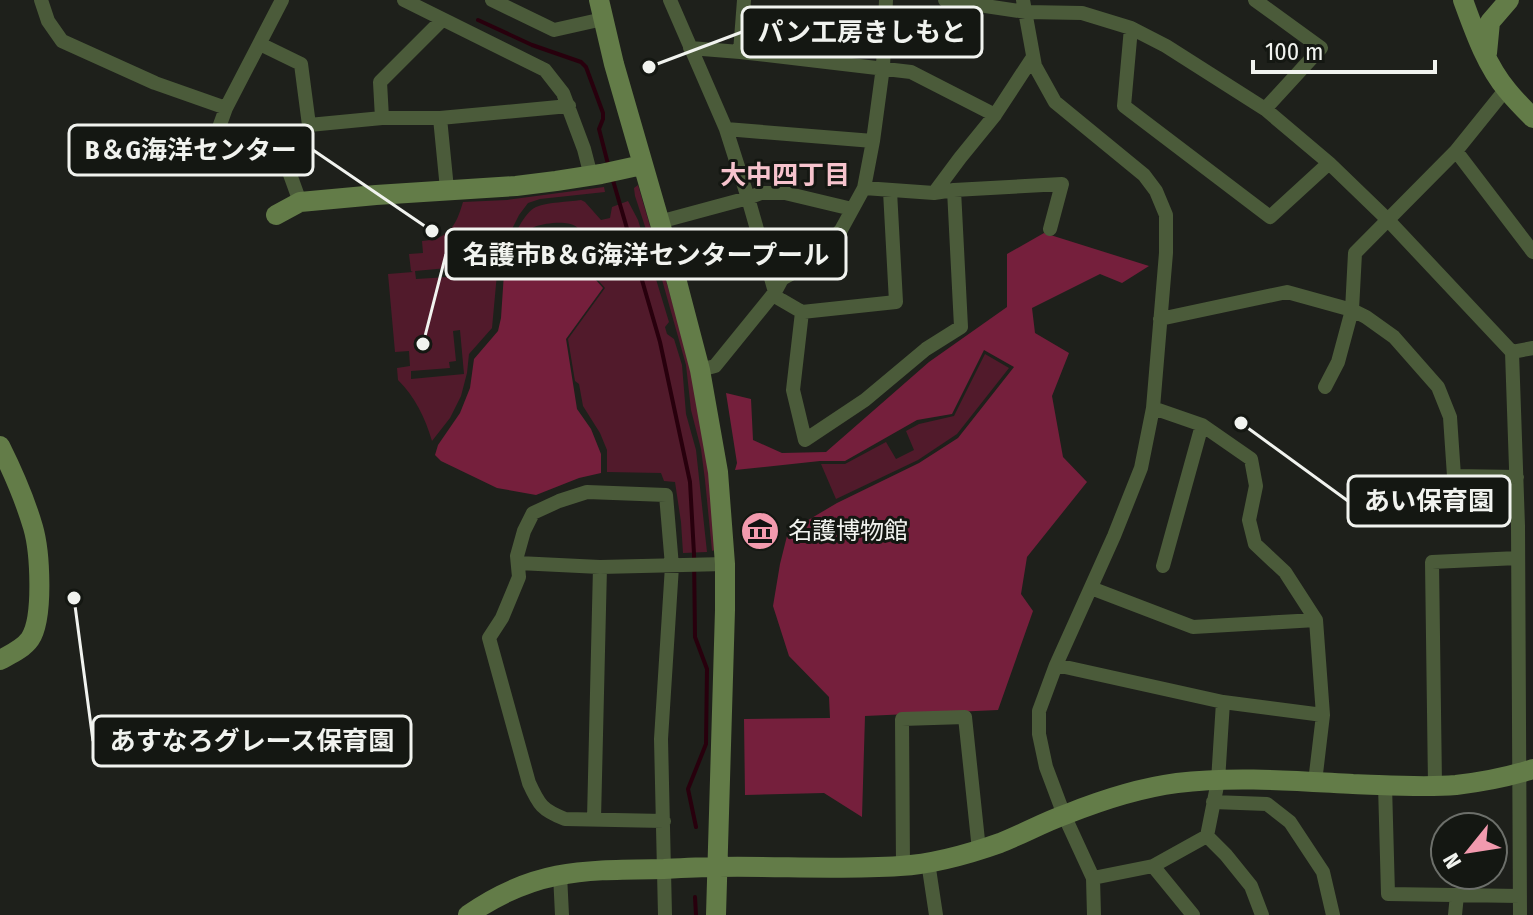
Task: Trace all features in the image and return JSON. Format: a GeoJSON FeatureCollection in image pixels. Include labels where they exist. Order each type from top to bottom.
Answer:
{"type":"FeatureCollection","features":[{"type":"Feature","properties":{"kind":"street"},"geometry":{"type":"LineString","coordinates":[[41,0],[48,21],[62,41],[155,83],[226,108]]}},
{"type":"Feature","properties":{"kind":"street"},"geometry":{"type":"LineString","coordinates":[[217,133],[226,108],[282,0]]}},
{"type":"Feature","properties":{"kind":"street"},"geometry":{"type":"LineString","coordinates":[[404,0],[545,70],[563,93],[596,175]]}},
{"type":"Feature","properties":{"kind":"street"},"geometry":{"type":"LineString","coordinates":[[492,0],[554,30],[601,10],[635,166],[659,222],[700,370],[718,472],[725,564],[716,915]]}},
{"type":"Feature","properties":{"kind":"street"},"geometry":{"type":"LineString","coordinates":[[670,0],[726,129],[778,298],[802,312],[896,302],[890,191]]}},
{"type":"Feature","properties":{"kind":"street"},"geometry":{"type":"LineString","coordinates":[[740,52],[744,0]]}},
{"type":"Feature","properties":{"kind":"street"},"geometry":{"type":"LineString","coordinates":[[700,370],[715,366],[782,279],[809,264],[823,251],[841,230],[864,188],[883,67],[886,0]]}},
{"type":"Feature","properties":{"kind":"street"},"geometry":{"type":"LineString","coordinates":[[945,0],[1024,6],[1083,6],[1166,46],[1265,109],[1329,163],[1388,220],[1512,352],[1517,477],[1526,526],[1518,558],[1526,689],[1527,771],[1520,915]]}},
{"type":"Feature","properties":{"kind":"street"},"geometry":{"type":"LineString","coordinates":[[1463,0],[1487,57],[1506,89],[1533,118]]}},
{"type":"Feature","properties":{"kind":"street"},"geometry":{"type":"LineString","coordinates":[[1487,57],[1490,22],[1509,0]]}},
{"type":"Feature","properties":{"kind":"street"},"geometry":{"type":"LineString","coordinates":[[1264,2],[1321,48],[1265,109]]}},
{"type":"Feature","properties":{"kind":"street"},"geometry":{"type":"LineString","coordinates":[[1024,6],[1035,66],[1055,102],[1144,175],[1156,191],[1166,215],[1166,253],[1153,408],[1141,468],[1039,711],[1039,734],[1046,767],[1093,878],[1094,915]]}},
{"type":"Feature","properties":{"kind":"street"},"geometry":{"type":"LineString","coordinates":[[382,118],[380,82],[442,20]]}},
{"type":"Feature","properties":{"kind":"street"},"geometry":{"type":"LineString","coordinates":[[1131,28],[1124,106],[1270,217],[1329,163]]}},
{"type":"Feature","properties":{"kind":"street"},"geometry":{"type":"LineString","coordinates":[[260,44],[301,64],[309,125],[287,166],[300,202]]}},
{"type":"Feature","properties":{"kind":"street"},"geometry":{"type":"LineString","coordinates":[[690,48],[911,72],[995,115]]}},
{"type":"Feature","properties":{"kind":"street"},"geometry":{"type":"LineString","coordinates":[[934,193],[995,115],[1033,57]]}},
{"type":"Feature","properties":{"kind":"street"},"geometry":{"type":"LineString","coordinates":[[1325,387],[1338,362],[1352,310],[1355,253],[1456,151],[1506,89]]}},
{"type":"Feature","properties":{"kind":"street"},"geometry":{"type":"LineString","coordinates":[[309,125],[382,118],[440,118],[569,106]]}},
{"type":"Feature","properties":{"kind":"street"},"geometry":{"type":"LineString","coordinates":[[440,118],[447,189]]}},
{"type":"Feature","properties":{"kind":"street"},"geometry":{"type":"LineString","coordinates":[[726,129],[873,141]]}},
{"type":"Feature","properties":{"kind":"street"},"geometry":{"type":"LineString","coordinates":[[1456,151],[1533,252]]}},
{"type":"Feature","properties":{"kind":"street"},"geometry":{"type":"LineString","coordinates":[[276,215],[300,202],[516,186],[596,175],[635,166]]}},
{"type":"Feature","properties":{"kind":"street"},"geometry":{"type":"LineString","coordinates":[[864,188],[934,193],[1062,184],[1050,229]]}},
{"type":"Feature","properties":{"kind":"street"},"geometry":{"type":"LineString","coordinates":[[802,312],[793,390],[805,440],[865,400],[926,349],[961,327],[954,190]]}},
{"type":"Feature","properties":{"kind":"street"},"geometry":{"type":"LineString","coordinates":[[659,222],[761,193],[785,193],[852,209]]}},
{"type":"Feature","properties":{"kind":"street"},"geometry":{"type":"LineString","coordinates":[[1160,319],[1287,292],[1352,310],[1394,337],[1438,387],[1450,417],[1454,476],[1517,477]]}},
{"type":"Feature","properties":{"kind":"street"},"geometry":{"type":"LineString","coordinates":[[1512,352],[1533,348]]}},
{"type":"Feature","properties":{"kind":"street"},"geometry":{"type":"LineString","coordinates":[[1153,408],[1202,425],[1251,459],[1256,486],[1249,520],[1255,544],[1285,572],[1316,620],[1323,715],[1315,782]]}},
{"type":"Feature","properties":{"kind":"street"},"geometry":{"type":"LineString","coordinates":[[1163,566],[1202,425]]}},
{"type":"Feature","properties":{"kind":"street"},"geometry":{"type":"LineString","coordinates":[[0,446],[34,530],[40,586],[38,619],[30,639],[22,648],[0,660]]}},
{"type":"Feature","properties":{"kind":"street"},"geometry":{"type":"LineString","coordinates":[[664,821],[565,819],[538,803],[529,783],[489,638],[502,618],[519,577],[517,556],[533,513],[587,492],[666,495],[679,566],[661,739],[664,821],[665,915]]}},
{"type":"Feature","properties":{"kind":"street"},"geometry":{"type":"LineString","coordinates":[[1435,785],[1432,562],[1518,558]]}},
{"type":"Feature","properties":{"kind":"street"},"geometry":{"type":"LineString","coordinates":[[518,563],[600,567],[725,564]]}},
{"type":"Feature","properties":{"kind":"street"},"geometry":{"type":"LineString","coordinates":[[594,819],[600,567]]}},
{"type":"Feature","properties":{"kind":"street"},"geometry":{"type":"LineString","coordinates":[[1091,588],[1193,627],[1316,620]]}},
{"type":"Feature","properties":{"kind":"street"},"geometry":{"type":"LineString","coordinates":[[1056,665],[1223,702],[1323,715]]}},
{"type":"Feature","properties":{"kind":"street"},"geometry":{"type":"LineString","coordinates":[[1207,836],[1218,781],[1223,702]]}},
{"type":"Feature","properties":{"kind":"street"},"geometry":{"type":"LineString","coordinates":[[903,866],[902,719],[965,717],[979,850]]}},
{"type":"Feature","properties":{"kind":"street"},"geometry":{"type":"LineString","coordinates":[[468,915],[521,885],[560,874],[614,869],[841,868],[928,862],[1002,842],[1101,801],[1179,783],[1455,785],[1527,771]]}},
{"type":"Feature","properties":{"kind":"street"},"geometry":{"type":"LineString","coordinates":[[1385,785],[1388,894],[1520,896]]}},
{"type":"Feature","properties":{"kind":"street"},"geometry":{"type":"LineString","coordinates":[[1213,802],[1267,804],[1290,822],[1323,872],[1333,915]]}},
{"type":"Feature","properties":{"kind":"street"},"geometry":{"type":"LineString","coordinates":[[1093,878],[1153,866],[1207,836]]}},
{"type":"Feature","properties":{"kind":"street"},"geometry":{"type":"LineString","coordinates":[[1207,836],[1251,886],[1262,915]]}},
{"type":"Feature","properties":{"kind":"street"},"geometry":{"type":"LineString","coordinates":[[928,862],[936,915]]}},
{"type":"Feature","properties":{"kind":"street"},"geometry":{"type":"LineString","coordinates":[[1153,866],[1193,915]]}},
{"type":"Feature","properties":{"kind":"street"},"geometry":{"type":"LineString","coordinates":[[560,874],[562,915]]}},
{"type":"Feature","properties":{"kind":"street"},"geometry":{"type":"LineString","coordinates":[[1455,915],[1457,895]]}},
{"type":"Feature","properties":{"kind":"shaded area"},"geometry":{"type":"Polygon","coordinates":[[[638,185],[688,356],[708,457],[715,550],[712,551],[701,449],[691,410],[686,365],[635,196],[634,188],[638,185]]]}},
{"type":"Feature","properties":{"kind":"shaded area"},"geometry":{"type":"Polygon","coordinates":[[[604,187],[605,192],[540,199],[528,203],[519,215],[498,263],[492,328],[469,354],[461,396],[450,418],[432,441],[419,408],[398,380],[397,368],[410,366],[409,351],[395,352],[388,274],[413,272],[409,254],[423,253],[422,241],[439,237],[450,230],[463,202],[507,200],[604,187]],[[470,252],[458,267],[415,271],[416,279],[465,276],[479,260],[470,252]],[[460,330],[453,331],[456,361],[449,362],[450,368],[411,371],[411,379],[464,374],[460,330]]]}},
{"type":"Feature","properties":{"kind":"shaded area"},"geometry":{"type":"Polygon","coordinates":[[[581,200],[601,220],[610,218],[612,207],[628,201],[638,220],[669,322],[665,327],[667,334],[674,339],[682,365],[686,414],[696,450],[707,552],[683,553],[675,482],[664,481],[661,473],[607,472],[607,450],[583,406],[568,339],[605,288],[574,253],[581,246],[578,229],[571,224],[559,223],[534,227],[504,263],[516,232],[531,211],[547,204],[581,200]]]}},
{"type":"Feature","properties":{"kind":"shaded area"},"geometry":{"type":"Polygon","coordinates":[[[1044,233],[1149,266],[1122,283],[1100,274],[1032,308],[1035,333],[1069,353],[1052,396],[1063,457],[1087,482],[1027,557],[1021,594],[1033,611],[998,710],[865,716],[862,817],[824,793],[745,795],[744,719],[830,718],[829,697],[789,656],[773,606],[788,532],[837,503],[919,463],[958,438],[1014,367],[984,350],[952,414],[917,420],[845,461],[735,470],[737,463],[726,393],[751,399],[753,440],[782,453],[826,452],[929,362],[1007,307],[1007,254],[1044,233]]]}},
{"type":"Feature","properties":{"kind":"shaded area"},"geometry":{"type":"Polygon","coordinates":[[[557,234],[562,248],[552,270],[574,255],[603,288],[566,339],[577,409],[591,429],[601,454],[601,473],[536,495],[497,488],[441,461],[435,455],[438,445],[460,413],[470,388],[474,359],[498,331],[504,273],[533,237],[557,234]]]}},
{"type":"Feature","properties":{"kind":"shaded area"},"geometry":{"type":"Polygon","coordinates":[[[985,354],[1009,368],[957,434],[918,460],[836,499],[821,464],[845,464],[886,442],[896,459],[914,450],[906,431],[919,424],[954,416],[985,354]]]}},
{"type":"Feature","properties":{"kind":"waterway"},"geometry":{"type":"LineString","coordinates":[[478,20],[532,45],[581,62],[586,67],[603,113],[599,129],[608,164]]}},
{"type":"Feature","properties":{"kind":"waterway"},"geometry":{"type":"LineString","coordinates":[[612,177],[660,342],[690,482],[695,637],[707,669],[706,744],[688,789],[696,827]]}},
{"type":"Feature","properties":{"kind":"waterway"},"geometry":{"type":"LineString","coordinates":[[695,897],[696,915]]}},
{"type":"Feature","properties":{"kind":"place","name":"パン工房きしもと"},"geometry":{"type":"Point","coordinates":[649,67]}},
{"type":"Feature","properties":{"kind":"place","name":"B＆G海洋センター"},"geometry":{"type":"Point","coordinates":[432,231]}},
{"type":"Feature","properties":{"kind":"place","name":"名護市B＆G海洋センタープール"},"geometry":{"type":"Point","coordinates":[423,344]}},
{"type":"Feature","properties":{"kind":"place","name":"あい保育園"},"geometry":{"type":"Point","coordinates":[1241,423]}},
{"type":"Feature","properties":{"kind":"place","name":"名護博物館"},"geometry":{"type":"Point","coordinates":[760,531]}},
{"type":"Feature","properties":{"kind":"place","name":"あすなろグレース保育園"},"geometry":{"type":"Point","coordinates":[74,598]}},
{"type":"Feature","properties":{"kind":"district","name":"大中四丁目"},"geometry":{"type":"Point","coordinates":[785,175]}}]}
